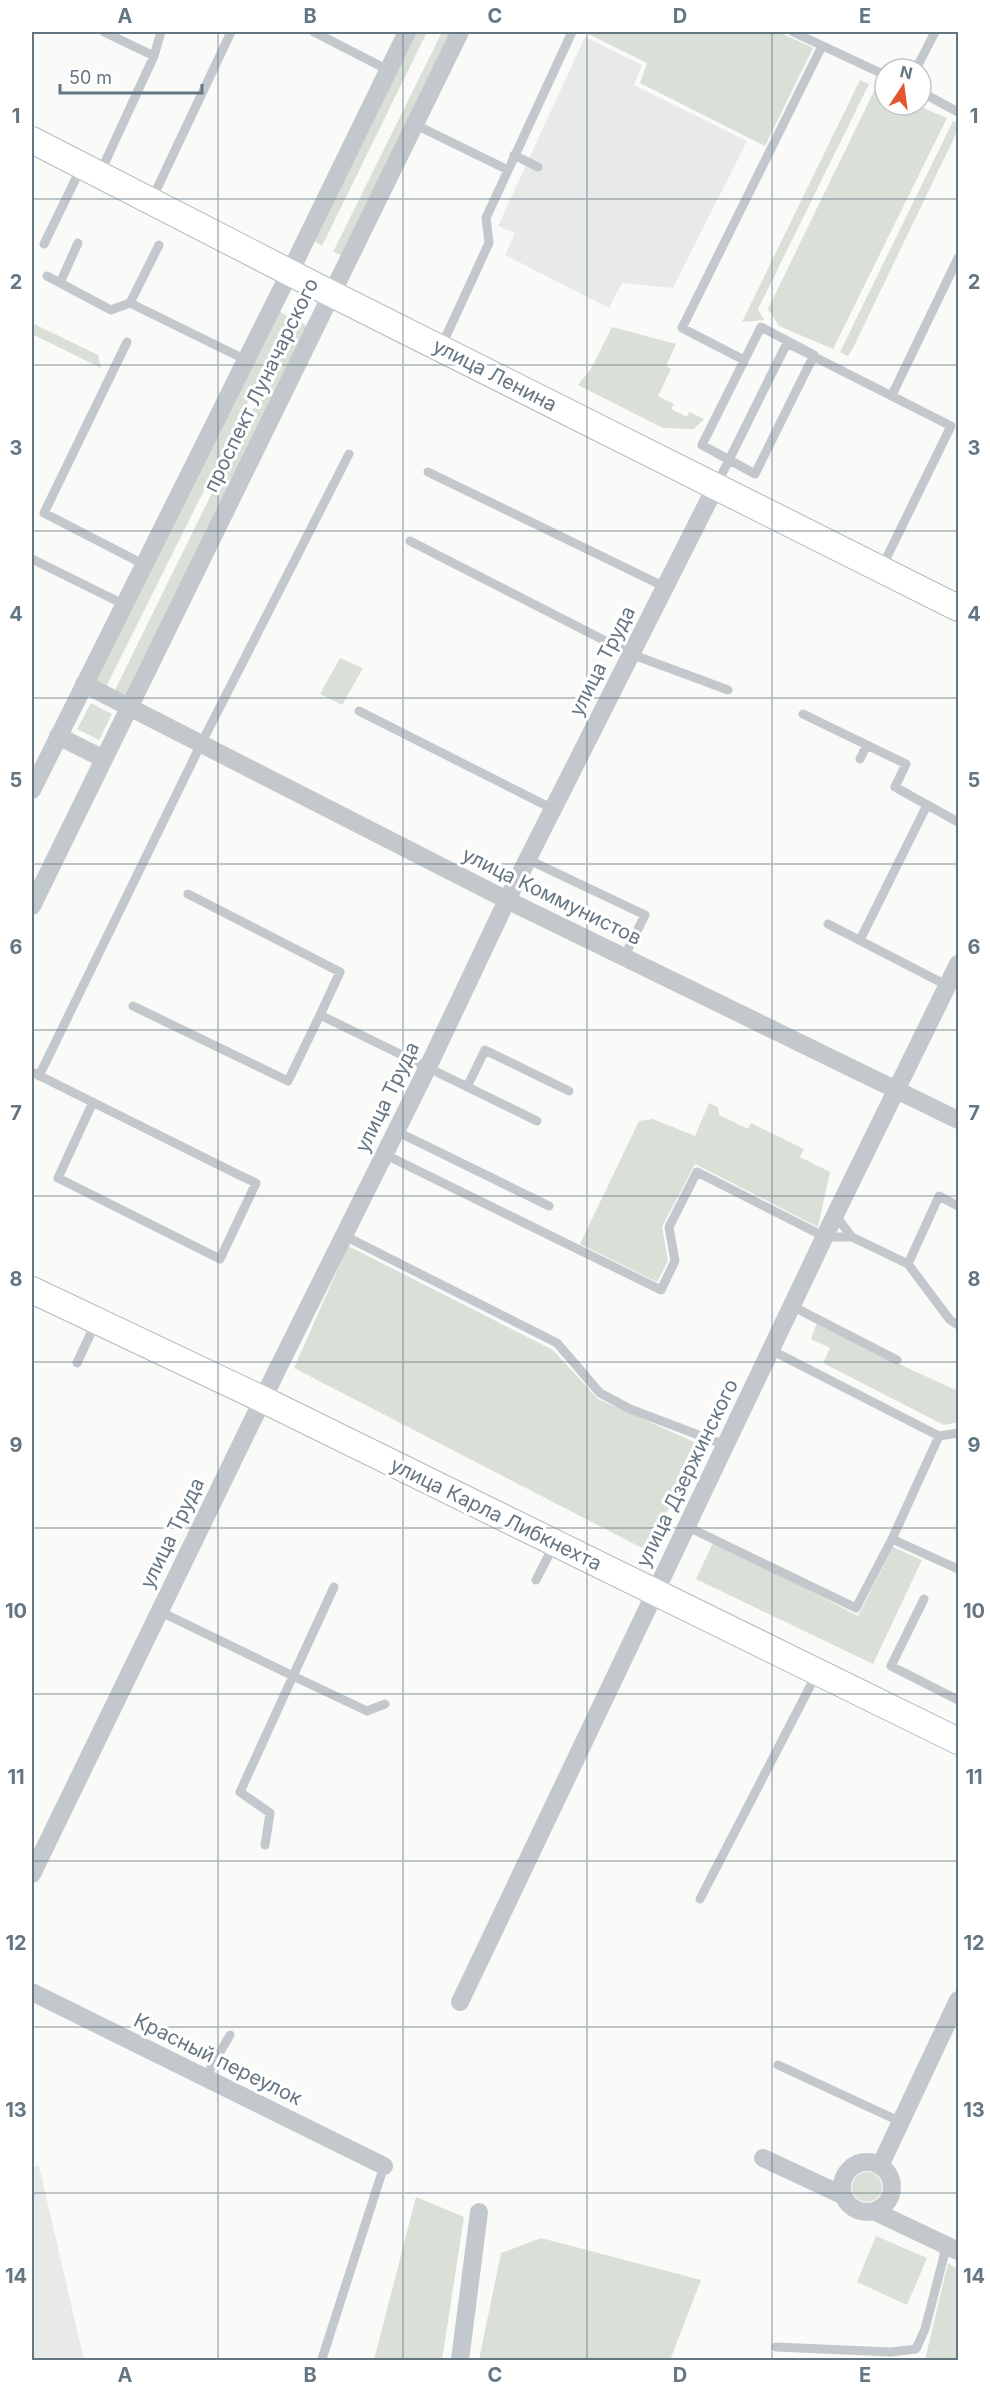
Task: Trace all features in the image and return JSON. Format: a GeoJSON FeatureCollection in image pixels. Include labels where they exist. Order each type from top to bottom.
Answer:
{"type":"FeatureCollection","features":[{"type":"Feature","properties":{"kind":"main road","name":"улица Ленина"},"geometry":{"type":"LineString","coordinates":[[32,140],[958,608]]}},
{"type":"Feature","properties":{"kind":"main road","name":"улица Карла Либкнехта"},"geometry":{"type":"LineString","coordinates":[[32,1290],[264,1400],[958,1741]]}},
{"type":"Feature","properties":{"kind":"street","name":"проспект Луначарского"},"geometry":{"type":"LineString","coordinates":[[32,790],[407,32]]}},
{"type":"Feature","properties":{"kind":"street","name":"проспект Луначарского"},"geometry":{"type":"LineString","coordinates":[[32,906],[460,32]]}},
{"type":"Feature","properties":{"kind":"street","name":"улица Труда"},"geometry":{"type":"LineString","coordinates":[[32,1874],[343,1235],[428,1067],[527,859],[716,486]]}},
{"type":"Feature","properties":{"kind":"street","name":"улица Коммунистов"},"geometry":{"type":"LineString","coordinates":[[84,684],[507,900],[958,1119]]}},
{"type":"Feature","properties":{"kind":"street"},"geometry":{"type":"LineString","coordinates":[[58,736],[104,759]]}},
{"type":"Feature","properties":{"kind":"street","name":"улица Дзержинского"},"geometry":{"type":"LineString","coordinates":[[460,2002],[654,1592],[958,964]]}},
{"type":"Feature","properties":{"kind":"street","name":"Красный переулок"},"geometry":{"type":"LineString","coordinates":[[32,1992],[384,2166]]}},
{"type":"Feature","properties":{"kind":"street"},"geometry":{"type":"LineString","coordinates":[[880,2166],[957,2008]]}},
{"type":"Feature","properties":{"kind":"street"},"geometry":{"type":"LineString","coordinates":[[763,2158],[842,2195]]}},
{"type":"Feature","properties":{"kind":"street"},"geometry":{"type":"LineString","coordinates":[[864,2162],[880,2166],[891,2179],[892,2191],[888,2201],[880,2209],[874,2211],[858,2211],[848,2205],[842,2195],[841,2184],[845,2173],[854,2165],[864,2162]]}},
{"type":"Feature","properties":{"kind":"street"},"geometry":{"type":"LineString","coordinates":[[874,2211],[951,2248]]}},
{"type":"Feature","properties":{"kind":"street"},"geometry":{"type":"LineString","coordinates":[[460,2361],[479,2212]]}},
{"type":"Feature","properties":{"kind":"lane"},"geometry":{"type":"LineString","coordinates":[[104,32],[153,56]]}},
{"type":"Feature","properties":{"kind":"lane"},"geometry":{"type":"LineString","coordinates":[[44,244],[91,171],[153,56],[161,32]]}},
{"type":"Feature","properties":{"kind":"lane"},"geometry":{"type":"LineString","coordinates":[[151,201],[231,32]]}},
{"type":"Feature","properties":{"kind":"lane"},"geometry":{"type":"LineString","coordinates":[[314,32],[388,70]]}},
{"type":"Feature","properties":{"kind":"lane"},"geometry":{"type":"LineString","coordinates":[[441,348],[489,243],[486,218],[572,32]]}},
{"type":"Feature","properties":{"kind":"lane"},"geometry":{"type":"LineString","coordinates":[[793,32],[873,69]]}},
{"type":"Feature","properties":{"kind":"lane"},"geometry":{"type":"LineString","coordinates":[[922,57],[934,32]]}},
{"type":"Feature","properties":{"kind":"lane"},"geometry":{"type":"LineString","coordinates":[[744,360],[682,328],[822,46]]}},
{"type":"Feature","properties":{"kind":"lane"},"geometry":{"type":"LineString","coordinates":[[933,98],[958,112]]}},
{"type":"Feature","properties":{"kind":"lane"},"geometry":{"type":"LineString","coordinates":[[414,124],[508,170]]}},
{"type":"Feature","properties":{"kind":"lane"},"geometry":{"type":"LineString","coordinates":[[514,155],[538,167]]}},
{"type":"Feature","properties":{"kind":"lane"},"geometry":{"type":"LineString","coordinates":[[60,283],[78,243]]}},
{"type":"Feature","properties":{"kind":"lane"},"geometry":{"type":"LineString","coordinates":[[130,303],[159,245]]}},
{"type":"Feature","properties":{"kind":"lane"},"geometry":{"type":"LineString","coordinates":[[892,394],[958,258]]}},
{"type":"Feature","properties":{"kind":"lane"},"geometry":{"type":"LineString","coordinates":[[47,276],[111,309],[130,303],[246,360]]}},
{"type":"Feature","properties":{"kind":"lane"},"geometry":{"type":"LineString","coordinates":[[814,355],[755,474],[702,446],[760,327],[951,426],[881,569]]}},
{"type":"Feature","properties":{"kind":"lane"},"geometry":{"type":"LineString","coordinates":[[127,342],[44,513],[143,564]]}},
{"type":"Feature","properties":{"kind":"lane","name":"улица Труда"},"geometry":{"type":"LineString","coordinates":[[716,486],[787,342],[814,355]]}},
{"type":"Feature","properties":{"kind":"lane"},"geometry":{"type":"LineString","coordinates":[[93,1102],[58,1178],[220,1258],[256,1183],[93,1102],[35,1074],[349,454]]}},
{"type":"Feature","properties":{"kind":"lane"},"geometry":{"type":"LineString","coordinates":[[428,472],[665,587]]}},
{"type":"Feature","properties":{"kind":"lane"},"geometry":{"type":"LineString","coordinates":[[410,541],[631,654],[728,690]]}},
{"type":"Feature","properties":{"kind":"lane"},"geometry":{"type":"LineString","coordinates":[[32,558],[123,604]]}},
{"type":"Feature","properties":{"kind":"lane"},"geometry":{"type":"LineString","coordinates":[[359,711],[553,809]]}},
{"type":"Feature","properties":{"kind":"lane"},"geometry":{"type":"LineString","coordinates":[[803,714],[906,764],[895,787],[958,822]]}},
{"type":"Feature","properties":{"kind":"lane"},"geometry":{"type":"LineString","coordinates":[[860,759],[867,745]]}},
{"type":"Feature","properties":{"kind":"lane"},"geometry":{"type":"LineString","coordinates":[[860,940],[927,805]]}},
{"type":"Feature","properties":{"kind":"lane"},"geometry":{"type":"LineString","coordinates":[[527,859],[645,915],[624,957]]}},
{"type":"Feature","properties":{"kind":"lane"},"geometry":{"type":"LineString","coordinates":[[133,1006],[288,1081],[340,972],[189,894]]}},
{"type":"Feature","properties":{"kind":"lane"},"geometry":{"type":"LineString","coordinates":[[828,924],[948,986]]}},
{"type":"Feature","properties":{"kind":"lane"},"geometry":{"type":"LineString","coordinates":[[320,1015],[537,1121]]}},
{"type":"Feature","properties":{"kind":"lane"},"geometry":{"type":"LineString","coordinates":[[467,1087],[485,1050],[569,1090]]}},
{"type":"Feature","properties":{"kind":"lane"},"geometry":{"type":"LineString","coordinates":[[396,1131],[549,1206]]}},
{"type":"Feature","properties":{"kind":"lane"},"geometry":{"type":"LineString","coordinates":[[384,1154],[661,1290],[675,1261],[669,1227],[697,1172],[825,1237],[852,1237],[908,1264],[950,1320],[958,1325]]}},
{"type":"Feature","properties":{"kind":"lane"},"geometry":{"type":"LineString","coordinates":[[908,1264],[939,1196],[958,1206]]}},
{"type":"Feature","properties":{"kind":"lane"},"geometry":{"type":"LineString","coordinates":[[835,1215],[852,1237]]}},
{"type":"Feature","properties":{"kind":"lane"},"geometry":{"type":"LineString","coordinates":[[343,1235],[557,1342],[600,1394],[630,1409],[725,1445]]}},
{"type":"Feature","properties":{"kind":"lane"},"geometry":{"type":"LineString","coordinates":[[792,1306],[897,1360]]}},
{"type":"Feature","properties":{"kind":"lane"},"geometry":{"type":"LineString","coordinates":[[77,1364],[97,1320]]}},
{"type":"Feature","properties":{"kind":"lane"},"geometry":{"type":"LineString","coordinates":[[771,1350],[939,1436],[958,1433]]}},
{"type":"Feature","properties":{"kind":"lane"},"geometry":{"type":"LineString","coordinates":[[686,1526],[856,1608],[892,1539],[939,1436]]}},
{"type":"Feature","properties":{"kind":"lane"},"geometry":{"type":"LineString","coordinates":[[892,1539],[958,1569]]}},
{"type":"Feature","properties":{"kind":"lane"},"geometry":{"type":"LineString","coordinates":[[536,1580],[555,1543]]}},
{"type":"Feature","properties":{"kind":"lane"},"geometry":{"type":"LineString","coordinates":[[266,1845],[270,1813],[240,1792],[334,1587]]}},
{"type":"Feature","properties":{"kind":"lane"},"geometry":{"type":"LineString","coordinates":[[924,1599],[891,1666],[958,1700]]}},
{"type":"Feature","properties":{"kind":"lane"},"geometry":{"type":"LineString","coordinates":[[159,1611],[367,1711],[385,1704]]}},
{"type":"Feature","properties":{"kind":"lane"},"geometry":{"type":"LineString","coordinates":[[700,1899],[818,1671]]}},
{"type":"Feature","properties":{"kind":"lane"},"geometry":{"type":"LineString","coordinates":[[205,2078],[230,2035]]}},
{"type":"Feature","properties":{"kind":"lane"},"geometry":{"type":"LineString","coordinates":[[778,2065],[901,2122]]}},
{"type":"Feature","properties":{"kind":"lane"},"geometry":{"type":"LineString","coordinates":[[322,2359],[384,2166]]}},
{"type":"Feature","properties":{"kind":"lane"},"geometry":{"type":"LineString","coordinates":[[776,2347],[876,2356],[916,2349],[928,2318],[944,2256],[951,2248]]}},
{"type":"Feature","properties":{"kind":"shaded area"},"geometry":{"type":"Polygon","coordinates":[[[414,32],[427,32],[322,246],[312,239],[414,32]]]}},
{"type":"Feature","properties":{"kind":"shaded area"},"geometry":{"type":"Polygon","coordinates":[[[442,32],[452,32],[341,255],[333,252],[442,32]]]}},
{"type":"Feature","properties":{"kind":"shaded area"},"geometry":{"type":"Polygon","coordinates":[[[584,32],[779,32],[813,48],[765,146],[640,83],[647,63],[584,32]]]}},
{"type":"Feature","properties":{"kind":"shaded area"},"geometry":{"type":"Polygon","coordinates":[[[585,37],[642,65],[634,85],[747,141],[673,288],[622,283],[609,308],[505,255],[515,233],[498,226],[585,37]]]}},
{"type":"Feature","properties":{"kind":"shaded area"},"geometry":{"type":"Polygon","coordinates":[[[860,80],[869,84],[758,309],[764,320],[742,322],[860,80]]]}},
{"type":"Feature","properties":{"kind":"shaded area"},"geometry":{"type":"Polygon","coordinates":[[[873,93],[873,117],[933,117],[933,112],[947,118],[833,349],[779,326],[768,309],[873,93]]]}},
{"type":"Feature","properties":{"kind":"shaded area"},"geometry":{"type":"Polygon","coordinates":[[[953,121],[958,124],[955,136],[848,356],[840,352],[953,121]]]}},
{"type":"Feature","properties":{"kind":"shaded area"},"geometry":{"type":"Polygon","coordinates":[[[279,311],[290,318],[106,687],[93,680],[279,311]]]}},
{"type":"Feature","properties":{"kind":"shaded area"},"geometry":{"type":"Polygon","coordinates":[[[297,320],[307,326],[126,697],[114,692],[297,320]]]}},
{"type":"Feature","properties":{"kind":"shaded area"},"geometry":{"type":"Polygon","coordinates":[[[32,323],[98,355],[101,368],[32,334],[32,323]]]}},
{"type":"Feature","properties":{"kind":"shaded area"},"geometry":{"type":"Polygon","coordinates":[[[612,327],[676,344],[666,366],[671,369],[658,396],[674,404],[671,409],[687,417],[689,412],[704,419],[694,429],[663,428],[578,385],[591,369],[612,327]]]}},
{"type":"Feature","properties":{"kind":"shaded area"},"geometry":{"type":"Polygon","coordinates":[[[340,658],[363,668],[342,705],[320,694],[340,658]]]}},
{"type":"Feature","properties":{"kind":"shaded area"},"geometry":{"type":"Polygon","coordinates":[[[91,703],[112,714],[99,740],[77,729],[91,703]]]}},
{"type":"Feature","properties":{"kind":"shaded area"},"geometry":{"type":"Polygon","coordinates":[[[709,1103],[718,1107],[719,1115],[748,1129],[751,1123],[804,1149],[800,1157],[830,1172],[818,1227],[695,1164],[662,1227],[668,1261],[657,1282],[580,1244],[639,1121],[653,1119],[695,1136],[709,1103]]]}},
{"type":"Feature","properties":{"kind":"shaded area"},"geometry":{"type":"Polygon","coordinates":[[[348,1246],[553,1350],[598,1399],[703,1446],[646,1550],[294,1368],[348,1246]]]}},
{"type":"Feature","properties":{"kind":"shaded area"},"geometry":{"type":"Polygon","coordinates":[[[818,1320],[899,1364],[958,1391],[958,1422],[944,1425],[823,1363],[830,1348],[811,1339],[818,1320]]]}},
{"type":"Feature","properties":{"kind":"shaded area"},"geometry":{"type":"Polygon","coordinates":[[[714,1541],[858,1616],[893,1547],[922,1560],[873,1664],[696,1579],[714,1541]]]}},
{"type":"Feature","properties":{"kind":"shaded area"},"geometry":{"type":"Polygon","coordinates":[[[39,2166],[84,2360],[32,2360],[32,2167],[39,2166]]]}},
{"type":"Feature","properties":{"kind":"shaded area"},"geometry":{"type":"Polygon","coordinates":[[[867,2172],[878,2176],[882,2187],[878,2198],[867,2202],[856,2198],[852,2187],[856,2176],[867,2172]]]}},
{"type":"Feature","properties":{"kind":"shaded area"},"geometry":{"type":"Polygon","coordinates":[[[416,2197],[464,2217],[442,2360],[374,2360],[416,2197]]]}},
{"type":"Feature","properties":{"kind":"shaded area"},"geometry":{"type":"Polygon","coordinates":[[[876,2236],[927,2258],[907,2305],[857,2282],[876,2236]]]}},
{"type":"Feature","properties":{"kind":"shaded area"},"geometry":{"type":"Polygon","coordinates":[[[541,2238],[701,2280],[670,2360],[479,2360],[501,2253],[541,2238]]]}},
{"type":"Feature","properties":{"kind":"shaded area"},"geometry":{"type":"Polygon","coordinates":[[[948,2263],[958,2269],[958,2360],[925,2360],[948,2263]]]}}]}
